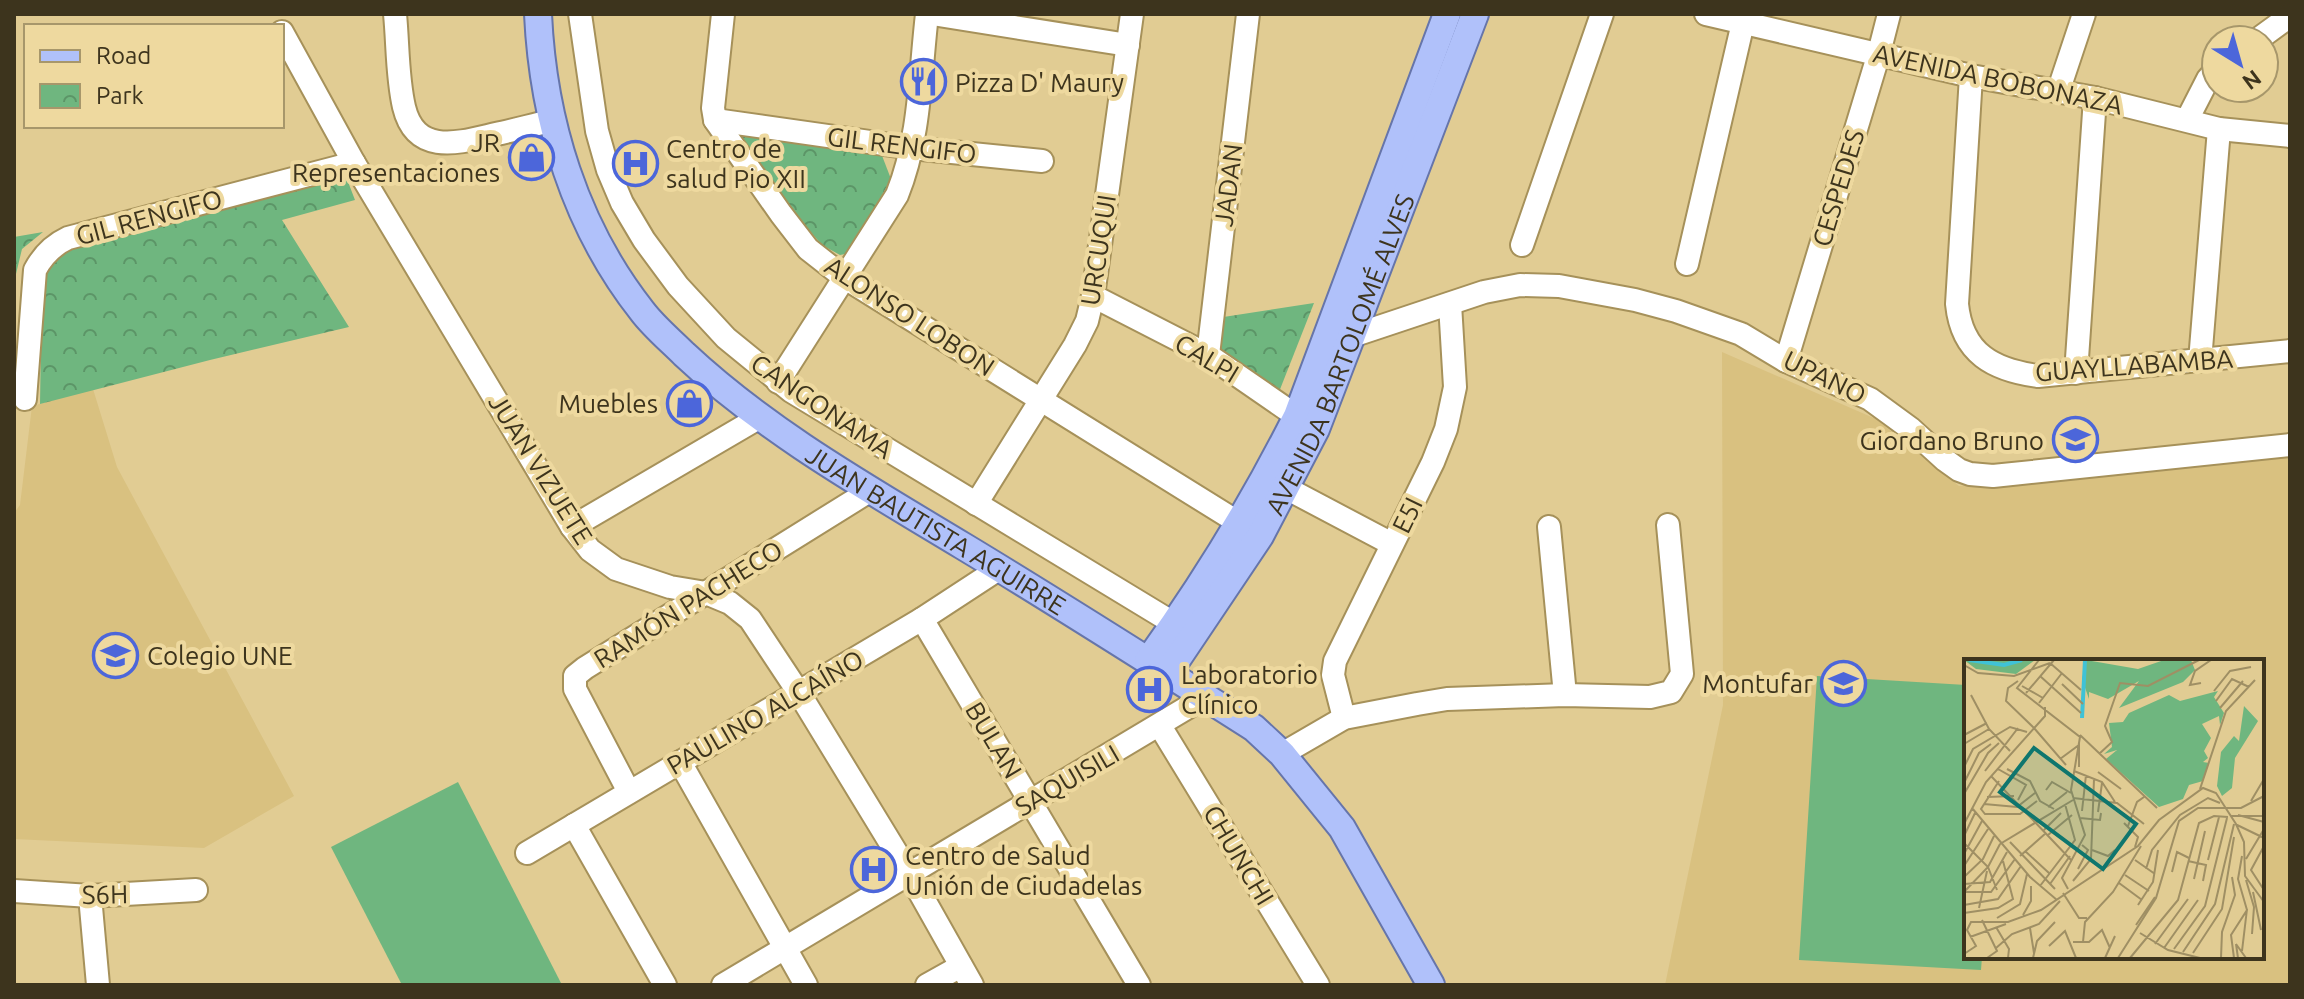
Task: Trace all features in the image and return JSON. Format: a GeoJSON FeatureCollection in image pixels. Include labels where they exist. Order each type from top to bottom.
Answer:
{"type":"FeatureCollection","features":[{"type":"Feature","properties":{"kind":"main road","name":"JUAN BAUTISTA AGUIRRE"},"geometry":{"type":"LineString","coordinates":[[538,14],[540,52],[551,121],[569,180],[595,237],[628,293],[653,323],[704,372],[760,417],[871,490],[1254,728],[1282,754],[1342,828],[1431,985]]}},
{"type":"Feature","properties":{"kind":"main road","name":"AVENIDA BARTOLOMÉ ALVES"},"geometry":{"type":"LineString","coordinates":[[1158,667],[1184,629],[1260,536],[1286,488],[1447,14]]}},
{"type":"Feature","properties":{"kind":"main road","name":"AVENIDA BARTOLOMÉ ALVES"},"geometry":{"type":"LineString","coordinates":[[1184,629],[1239,523],[1266,477],[1306,422],[1352,336],[1475,14]]}},
{"type":"Feature","properties":{"kind":"street"},"geometry":{"type":"LineString","coordinates":[[395,14],[404,107],[412,125],[426,138],[454,144],[551,121]]}},
{"type":"Feature","properties":{"kind":"street","name":"CANGONAMA"},"geometry":{"type":"LineString","coordinates":[[580,14],[597,131],[608,170],[622,203],[644,240],[678,286],[726,338],[778,382],[1184,629]]}},
{"type":"Feature","properties":{"kind":"street"},"geometry":{"type":"LineString","coordinates":[[715,120],[713,108],[723,14]]}},
{"type":"Feature","properties":{"kind":"street"},"geometry":{"type":"LineString","coordinates":[[778,382],[897,195],[907,171],[930,14],[1128,45]]}},
{"type":"Feature","properties":{"kind":"street","name":"URCUQUI"},"geometry":{"type":"LineString","coordinates":[[976,504],[1042,400],[1087,321],[1132,14]]}},
{"type":"Feature","properties":{"kind":"street","name":"JADAN"},"geometry":{"type":"LineString","coordinates":[[1208,355],[1248,14]]}},
{"type":"Feature","properties":{"kind":"street"},"geometry":{"type":"LineString","coordinates":[[1522,245],[1602,14]]}},
{"type":"Feature","properties":{"kind":"street","name":"AVENIDA BOBONAZA"},"geometry":{"type":"LineString","coordinates":[[1706,14],[1744,19],[1971,76],[2095,98],[2219,129],[2290,136]]}},
{"type":"Feature","properties":{"kind":"street","name":"CESPEDES"},"geometry":{"type":"LineString","coordinates":[[1786,361],[1889,14]]}},
{"type":"Feature","properties":{"kind":"street"},"geometry":{"type":"LineString","coordinates":[[2058,92],[2084,14]]}},
{"type":"Feature","properties":{"kind":"street"},"geometry":{"type":"LineString","coordinates":[[1687,264],[1744,19]]}},
{"type":"Feature","properties":{"kind":"street","name":"JUAN VIZUETE"},"geometry":{"type":"LineString","coordinates":[[284,36],[354,163],[572,527],[590,550],[616,569],[670,587],[706,593],[730,603],[750,619],[910,875],[966,975]]}},
{"type":"Feature","properties":{"kind":"street","name":"GUAYLLABAMBA"},"geometry":{"type":"LineString","coordinates":[[1971,76],[1958,320],[1965,336],[1991,363],[2011,372],[2038,376],[2290,351]]}},
{"type":"Feature","properties":{"kind":"street"},"geometry":{"type":"LineString","coordinates":[[2187,120],[2200,95]]}},
{"type":"Feature","properties":{"kind":"street"},"geometry":{"type":"LineString","coordinates":[[2076,373],[2095,98]]}},
{"type":"Feature","properties":{"kind":"street","name":"GIL RENGIFO"},"geometry":{"type":"LineString","coordinates":[[715,120],[912,148],[1042,161]]}},
{"type":"Feature","properties":{"kind":"street","name":"ALONSO LOBON"},"geometry":{"type":"LineString","coordinates":[[715,120],[808,249],[845,278],[1239,523]]}},
{"type":"Feature","properties":{"kind":"street"},"geometry":{"type":"LineString","coordinates":[[2200,361],[2219,129]]}},
{"type":"Feature","properties":{"kind":"street","name":"GIL RENGIFO"},"geometry":{"type":"LineString","coordinates":[[25,399],[35,270],[45,254],[57,244],[68,238],[354,163]]}},
{"type":"Feature","properties":{"kind":"street","name":"UPANO"},"geometry":{"type":"LineString","coordinates":[[1352,336],[1484,292],[1520,285],[1559,286],[1676,311],[1728,329],[1766,347],[1786,361],[1870,399],[1959,470],[1981,476],[2290,445]]}},
{"type":"Feature","properties":{"kind":"street","name":"CALPI"},"geometry":{"type":"LineString","coordinates":[[1093,296],[1208,355],[1306,422]]}},
{"type":"Feature","properties":{"kind":"street","name":"E5I"},"geometry":{"type":"LineString","coordinates":[[1344,718],[1333,675],[1335,661],[1433,462],[1446,429],[1455,387],[1450,304]]}},
{"type":"Feature","properties":{"kind":"street"},"geometry":{"type":"LineString","coordinates":[[572,527],[760,417]]}},
{"type":"Feature","properties":{"kind":"street"},"geometry":{"type":"LineString","coordinates":[[1286,488],[1392,544]]}},
{"type":"Feature","properties":{"kind":"street","name":"RAMÓN PACHECO"},"geometry":{"type":"LineString","coordinates":[[629,792],[575,689],[575,676],[871,490]]}},
{"type":"Feature","properties":{"kind":"street"},"geometry":{"type":"LineString","coordinates":[[1282,754],[1344,718],[1447,699],[1565,695],[1650,697],[1671,692],[1682,674],[1668,525]]}},
{"type":"Feature","properties":{"kind":"street"},"geometry":{"type":"LineString","coordinates":[[1549,527],[1565,695]]}},
{"type":"Feature","properties":{"kind":"street","name":"PAULINO ALCAÍNO"},"geometry":{"type":"LineString","coordinates":[[527,853],[922,619],[1000,568]]}},
{"type":"Feature","properties":{"kind":"street","name":"BULAN"},"geometry":{"type":"LineString","coordinates":[[922,619],[1139,985]]}},
{"type":"Feature","properties":{"kind":"street","name":"SAQUISILI"},"geometry":{"type":"LineString","coordinates":[[723,985],[1205,697]]}},
{"type":"Feature","properties":{"kind":"street","name":"CHUNCHI"},"geometry":{"type":"LineString","coordinates":[[1160,726],[1318,985]]}},
{"type":"Feature","properties":{"kind":"street"},"geometry":{"type":"LineString","coordinates":[[680,762],[806,985]]}},
{"type":"Feature","properties":{"kind":"street"},"geometry":{"type":"LineString","coordinates":[[574,825],[665,985]]}},
{"type":"Feature","properties":{"kind":"street","name":"S6H"},"geometry":{"type":"LineString","coordinates":[[14,891],[90,896],[196,890]]}},
{"type":"Feature","properties":{"kind":"street"},"geometry":{"type":"LineString","coordinates":[[90,896],[98,985]]}},
{"type":"Feature","properties":{"kind":"street"},"geometry":{"type":"LineString","coordinates":[[927,985],[966,975]]}},
{"type":"Feature","properties":{"kind":"shaded area","name":"Montufar"},"geometry":{"type":"Polygon","coordinates":[[[1722,352],[1876,419],[1959,486],[2290,456],[2290,985],[1665,985],[1723,705],[1722,352]]]}},
{"type":"Feature","properties":{"kind":"shaded area","name":"Colegio UNE"},"geometry":{"type":"Polygon","coordinates":[[[93,389],[117,467],[294,796],[204,848],[14,839],[14,513],[20,505],[32,406],[93,389]]]}},
{"type":"Feature","properties":{"kind":"green space"},"geometry":{"type":"Polygon","coordinates":[[[732,128],[881,153],[891,179],[850,253],[840,255],[822,245],[732,128]]]}},
{"type":"Feature","properties":{"kind":"green space"},"geometry":{"type":"Polygon","coordinates":[[[345,174],[355,200],[282,220],[349,327],[40,404],[42,273],[70,245],[345,174]]]}},
{"type":"Feature","properties":{"kind":"green space"},"geometry":{"type":"Polygon","coordinates":[[[43,232],[22,249],[16,274],[14,415],[14,237],[43,232]]]}},
{"type":"Feature","properties":{"kind":"green space"},"geometry":{"type":"Polygon","coordinates":[[[1314,303],[1277,397],[1213,354],[1217,318],[1314,303]]]}},
{"type":"Feature","properties":{"kind":"green space"},"geometry":{"type":"Polygon","coordinates":[[[1817,676],[1964,685],[1964,959],[1982,959],[1981,970],[1799,960],[1817,676]]]}},
{"type":"Feature","properties":{"kind":"green space"},"geometry":{"type":"Polygon","coordinates":[[[458,782],[562,985],[402,985],[331,847],[458,782]]]}},
{"type":"Feature","properties":{"kind":"place","name":"Pizza D' Maury"},"geometry":{"type":"Point","coordinates":[924,82]}},
{"type":"Feature","properties":{"kind":"place","name":"JR Representaciones"},"geometry":{"type":"Point","coordinates":[531,157]}},
{"type":"Feature","properties":{"kind":"place","name":"Centro de salud Pio XII"},"geometry":{"type":"Point","coordinates":[635,163]}},
{"type":"Feature","properties":{"kind":"place","name":"Muebles"},"geometry":{"type":"Point","coordinates":[689,403]}},
{"type":"Feature","properties":{"kind":"place","name":"Giordano Bruno"},"geometry":{"type":"Point","coordinates":[2075,440]}},
{"type":"Feature","properties":{"kind":"place","name":"Colegio UNE"},"geometry":{"type":"Point","coordinates":[116,655]}},
{"type":"Feature","properties":{"kind":"place","name":"Montufar"},"geometry":{"type":"Point","coordinates":[1844,683]}},
{"type":"Feature","properties":{"kind":"place","name":"Laboratorio Clínico"},"geometry":{"type":"Point","coordinates":[1150,689]}},
{"type":"Feature","properties":{"kind":"place","name":"Centro de Salud Unión de Ciudadelas"},"geometry":{"type":"Point","coordinates":[874,870]}}]}
